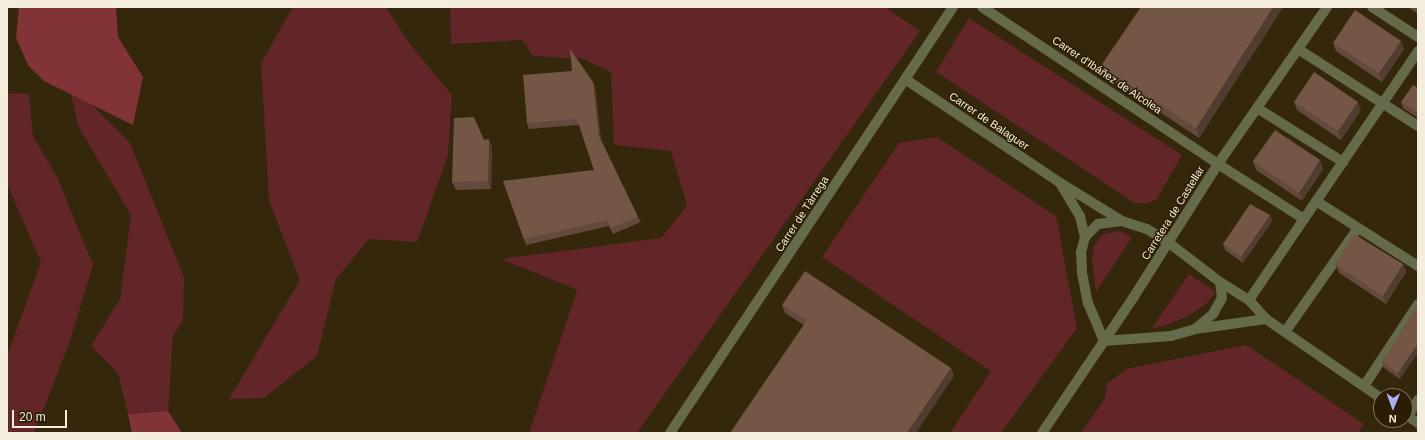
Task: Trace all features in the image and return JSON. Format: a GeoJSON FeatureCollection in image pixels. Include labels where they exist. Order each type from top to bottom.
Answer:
{"type":"FeatureCollection","features":[{"type":"Feature","properties":{"kind":"street","name":"Carrer de Tàrrega"},"geometry":{"type":"LineString","coordinates":[[670,433],[953,7]]}},
{"type":"Feature","properties":{"kind":"street","name":"Carrer d'Ibáñez de Alcolea"},"geometry":{"type":"LineString","coordinates":[[982,7],[1218,164],[1304,219]]}},
{"type":"Feature","properties":{"kind":"street","name":"Carretera de Castellar"},"geometry":{"type":"LineString","coordinates":[[1042,433],[1169,243],[1218,164],[1327,7]]}},
{"type":"Feature","properties":{"kind":"street"},"geometry":{"type":"LineString","coordinates":[[1372,7],[1418,37]]}},
{"type":"Feature","properties":{"kind":"street"},"geometry":{"type":"LineString","coordinates":[[1298,49],[1418,126]]}},
{"type":"Feature","properties":{"kind":"street"},"geometry":{"type":"LineString","coordinates":[[1249,300],[1418,51]]}},
{"type":"Feature","properties":{"kind":"street","name":"Carrer de Balaguer"},"geometry":{"type":"LineString","coordinates":[[905,79],[1059,182],[1122,221],[1147,229],[1169,243],[1220,282],[1249,300],[1266,319],[1373,392]]}},
{"type":"Feature","properties":{"kind":"street"},"geometry":{"type":"LineString","coordinates":[[1257,108],[1343,162]]}},
{"type":"Feature","properties":{"kind":"street","name":"Carrer de Balaguer"},"geometry":{"type":"LineString","coordinates":[[1059,182],[1080,216],[1085,237],[1081,252],[1082,273],[1088,303],[1104,341]]}},
{"type":"Feature","properties":{"kind":"street"},"geometry":{"type":"LineString","coordinates":[[1316,201],[1418,266]]}},
{"type":"Feature","properties":{"kind":"street","name":"Carrer de Balaguer"},"geometry":{"type":"LineString","coordinates":[[1085,237],[1098,224],[1122,221]]}},
{"type":"Feature","properties":{"kind":"street"},"geometry":{"type":"LineString","coordinates":[[1285,332],[1358,228]]}},
{"type":"Feature","properties":{"kind":"street"},"geometry":{"type":"LineString","coordinates":[[1195,329],[1213,314],[1222,298],[1220,282]]}},
{"type":"Feature","properties":{"kind":"street"},"geometry":{"type":"LineString","coordinates":[[1364,386],[1418,304]]}},
{"type":"Feature","properties":{"kind":"street"},"geometry":{"type":"LineString","coordinates":[[1104,341],[1170,336],[1195,329],[1266,319]]}},
{"type":"Feature","properties":{"kind":"shaded area"},"geometry":{"type":"Polygon","coordinates":[[[19,7],[116,7],[118,37],[143,77],[133,125],[44,81],[28,65],[16,38],[19,7]]]}},
{"type":"Feature","properties":{"kind":"shaded area"},"geometry":{"type":"Polygon","coordinates":[[[293,7],[386,7],[409,43],[452,95],[448,155],[417,242],[369,239],[336,279],[317,356],[264,398],[229,399],[300,280],[269,201],[261,63],[293,7]]]}},
{"type":"Feature","properties":{"kind":"shaded area"},"geometry":{"type":"Polygon","coordinates":[[[450,7],[885,7],[920,31],[637,433],[529,433],[577,290],[501,259],[661,238],[687,206],[671,151],[614,145],[611,72],[583,59],[533,56],[522,40],[451,44],[450,7]]]}},
{"type":"Feature","properties":{"kind":"shaded area"},"geometry":{"type":"Polygon","coordinates":[[[969,18],[1182,155],[1157,199],[1150,203],[1135,203],[936,72],[969,18]]]}},
{"type":"Feature","properties":{"kind":"shaded area"},"geometry":{"type":"Polygon","coordinates":[[[7,93],[29,94],[33,136],[57,177],[93,265],[69,344],[34,433],[7,433],[7,356],[41,262],[7,184],[7,93]]]}},
{"type":"Feature","properties":{"kind":"shaded area"},"geometry":{"type":"Polygon","coordinates":[[[71,94],[90,103],[130,143],[184,277],[183,320],[173,336],[168,411],[128,414],[118,373],[91,346],[120,299],[131,215],[78,126],[71,94]]]}},
{"type":"Feature","properties":{"kind":"shaded area"},"geometry":{"type":"Polygon","coordinates":[[[937,137],[1056,216],[1077,328],[1001,433],[950,433],[991,371],[822,257],[899,143],[937,137]]]}},
{"type":"Feature","properties":{"kind":"shaded area"},"geometry":{"type":"Polygon","coordinates":[[[1120,231],[1132,237],[1096,292],[1092,259],[1094,246],[1103,234],[1120,231]]]}},
{"type":"Feature","properties":{"kind":"shaded area"},"geometry":{"type":"Polygon","coordinates":[[[1189,274],[1216,292],[1206,304],[1188,316],[1164,326],[1152,328],[1189,274]]]}},
{"type":"Feature","properties":{"kind":"shaded area"},"geometry":{"type":"Polygon","coordinates":[[[1246,345],[1364,424],[1358,433],[1081,433],[1105,398],[1107,384],[1126,369],[1246,345]]]}},
{"type":"Feature","properties":{"kind":"shaded area"},"geometry":{"type":"Polygon","coordinates":[[[168,411],[182,433],[132,433],[128,414],[168,411]]]}},
{"type":"Feature","properties":{"kind":"building"},"geometry":{"type":"Polygon","coordinates":[[[1141,7],[1273,7],[1196,128],[1101,66],[1141,7]]]}},
{"type":"Feature","properties":{"kind":"building"},"geometry":{"type":"Polygon","coordinates":[[[1355,10],[1401,41],[1379,73],[1333,43],[1355,10]]]}},
{"type":"Feature","properties":{"kind":"building"},"geometry":{"type":"Polygon","coordinates":[[[570,49],[593,82],[599,136],[638,217],[611,228],[607,220],[524,239],[503,181],[594,170],[577,119],[527,123],[523,75],[572,71],[570,49]]]}},
{"type":"Feature","properties":{"kind":"building"},"geometry":{"type":"Polygon","coordinates":[[[1314,72],[1358,102],[1338,131],[1294,102],[1314,72]]]}},
{"type":"Feature","properties":{"kind":"building"},"geometry":{"type":"Polygon","coordinates":[[[1413,85],[1418,88],[1418,113],[1401,102],[1413,85]]]}},
{"type":"Feature","properties":{"kind":"building"},"geometry":{"type":"Polygon","coordinates":[[[474,117],[484,140],[489,139],[488,181],[452,182],[454,118],[474,117]]]}},
{"type":"Feature","properties":{"kind":"building"},"geometry":{"type":"Polygon","coordinates":[[[1275,130],[1320,160],[1299,193],[1253,161],[1275,130]]]}},
{"type":"Feature","properties":{"kind":"building"},"geometry":{"type":"Polygon","coordinates":[[[1250,204],[1270,215],[1241,257],[1223,244],[1250,204]]]}},
{"type":"Feature","properties":{"kind":"building"},"geometry":{"type":"Polygon","coordinates":[[[1354,234],[1403,264],[1383,296],[1335,264],[1354,234]]]}},
{"type":"Feature","properties":{"kind":"building"},"geometry":{"type":"Polygon","coordinates":[[[805,271],[951,368],[907,433],[730,433],[807,320],[782,305],[805,271]]]}},
{"type":"Feature","properties":{"kind":"building"},"geometry":{"type":"Polygon","coordinates":[[[1418,305],[1418,344],[1398,373],[1382,362],[1418,305]]]}}]}
